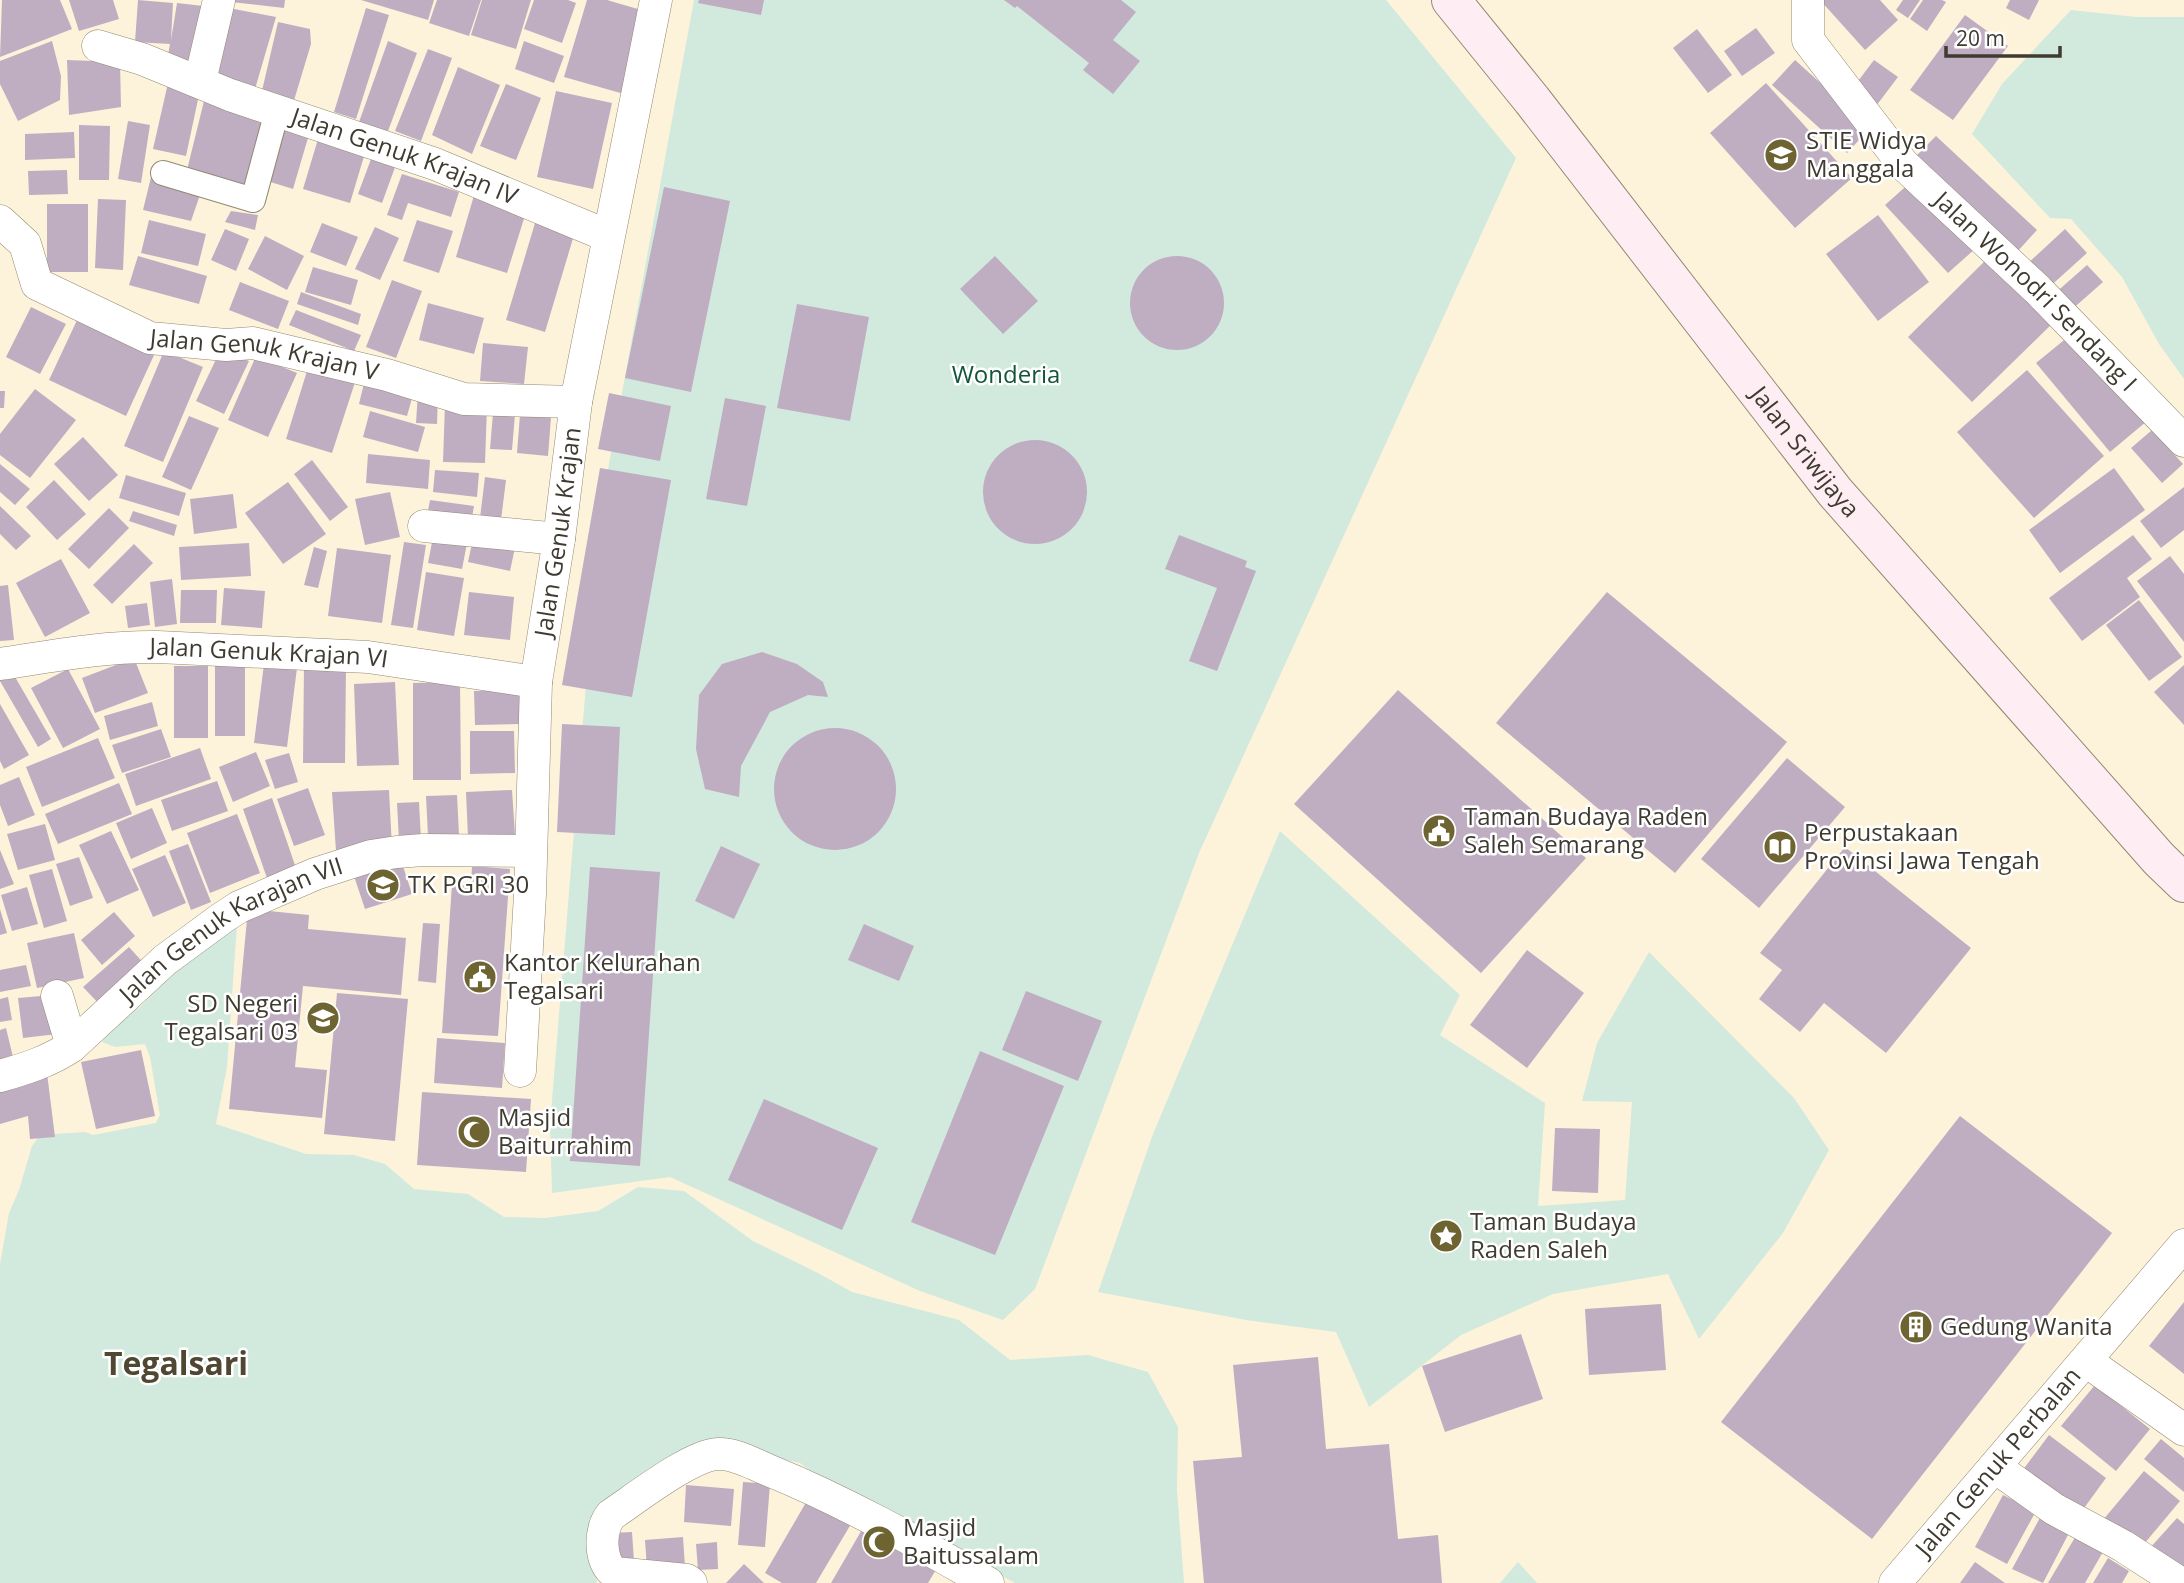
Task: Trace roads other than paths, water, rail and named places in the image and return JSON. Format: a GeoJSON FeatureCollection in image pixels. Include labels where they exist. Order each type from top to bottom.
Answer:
{"type":"FeatureCollection","features":[{"type":"Feature","properties":{"kind":"main road","name":"Jalan Sriwijaya"},"geometry":{"type":"LineString","coordinates":[[1451,0],[1532,100],[1835,492],[2159,859],[2184,883]]}},
{"type":"Feature","properties":{"kind":"street"},"geometry":{"type":"LineString","coordinates":[[200,81],[219,0]]}},
{"type":"Feature","properties":{"kind":"street","name":"Jalan Wonodri Sendang I"},"geometry":{"type":"LineString","coordinates":[[1808,0],[1808,40],[1903,164],[2038,290],[2184,441]]}},
{"type":"Feature","properties":{"kind":"street","name":"Jalan Genuk Krajan"},"geometry":{"type":"LineString","coordinates":[[520,1071],[530,894],[536,682],[559,539],[576,402],[652,1]]}},
{"type":"Feature","properties":{"kind":"street","name":"Jalan Genuk Krajan IV"},"geometry":{"type":"LineString","coordinates":[[98,46],[142,59],[230,95],[435,164],[608,236]]}},
{"type":"Feature","properties":{"kind":"street"},"geometry":{"type":"LineString","coordinates":[[163,173],[253,200],[277,111]]}},
{"type":"Feature","properties":{"kind":"street","name":"Jalan Genuk Krajan V"},"geometry":{"type":"LineString","coordinates":[[0,221],[25,244],[37,284],[150,338],[226,345],[253,343],[387,375],[464,399],[576,402]]}},
{"type":"Feature","properties":{"kind":"street"},"geometry":{"type":"LineString","coordinates":[[424,526],[559,539]]}},
{"type":"Feature","properties":{"kind":"street","name":"Jalan Genuk Krajan VI"},"geometry":{"type":"LineString","coordinates":[[0,664],[126,647],[185,648],[368,657],[536,682]]}},
{"type":"Feature","properties":{"kind":"street","name":"Jalan Genuk Karajan VII"},"geometry":{"type":"LineString","coordinates":[[0,1076],[28,1068],[72,1046],[165,960],[222,918],[239,907],[315,874],[372,856],[397,852],[530,851]]}},
{"type":"Feature","properties":{"kind":"street"},"geometry":{"type":"LineString","coordinates":[[57,996],[72,1046]]}},
{"type":"Feature","properties":{"kind":"street","name":"Jalan Genuk Perbalan"},"geometry":{"type":"LineString","coordinates":[[1895,1583],[2184,1245]]}},
{"type":"Feature","properties":{"kind":"street"},"geometry":{"type":"LineString","coordinates":[[2086,1361],[2184,1430]]}},
{"type":"Feature","properties":{"kind":"street"},"geometry":{"type":"LineString","coordinates":[[691,1583],[687,1580],[615,1573],[608,1568],[605,1559],[605,1522],[611,1514],[680,1470],[697,1460],[717,1454],[735,1456],[814,1489],[945,1572],[988,1583]]}},
{"type":"Feature","properties":{"kind":"street"},"geometry":{"type":"LineString","coordinates":[[1995,1467],[2032,1496],[2123,1545],[2180,1583]]}},
{"type":"Feature","properties":{"kind":"place","name":"STIE Widya Manggala"},"geometry":{"type":"Point","coordinates":[1781,155]}},
{"type":"Feature","properties":{"kind":"place","name":"Taman Budaya Raden Saleh Semarang"},"geometry":{"type":"Point","coordinates":[1439,831]}},
{"type":"Feature","properties":{"kind":"place","name":"Perpustakaan Provinsi Jawa Tengah"},"geometry":{"type":"Point","coordinates":[1780,847]}},
{"type":"Feature","properties":{"kind":"place","name":"TK PGRI 30"},"geometry":{"type":"Point","coordinates":[383,885]}},
{"type":"Feature","properties":{"kind":"place","name":"Kantor Kelurahan Tegalsari"},"geometry":{"type":"Point","coordinates":[480,977]}},
{"type":"Feature","properties":{"kind":"place","name":"SD Negeri Tegalsari 03"},"geometry":{"type":"Point","coordinates":[323,1018]}},
{"type":"Feature","properties":{"kind":"place","name":"Masjid Baiturrahim"},"geometry":{"type":"Point","coordinates":[474,1132]}},
{"type":"Feature","properties":{"kind":"place","name":"Taman Budaya Raden Saleh"},"geometry":{"type":"Point","coordinates":[1446,1236]}},
{"type":"Feature","properties":{"kind":"place","name":"Gedung Wanita"},"geometry":{"type":"Point","coordinates":[1916,1327]}},
{"type":"Feature","properties":{"kind":"place","name":"Masjid Baitussalam"},"geometry":{"type":"Point","coordinates":[879,1542]}},
{"type":"Feature","properties":{"kind":"district","name":"Tegalsari"},"geometry":{"type":"Point","coordinates":[176,1364]}},
{"type":"Feature","properties":{"kind":"park label","name":"Wonderia"},"geometry":{"type":"Point","coordinates":[1006,375]}}]}
